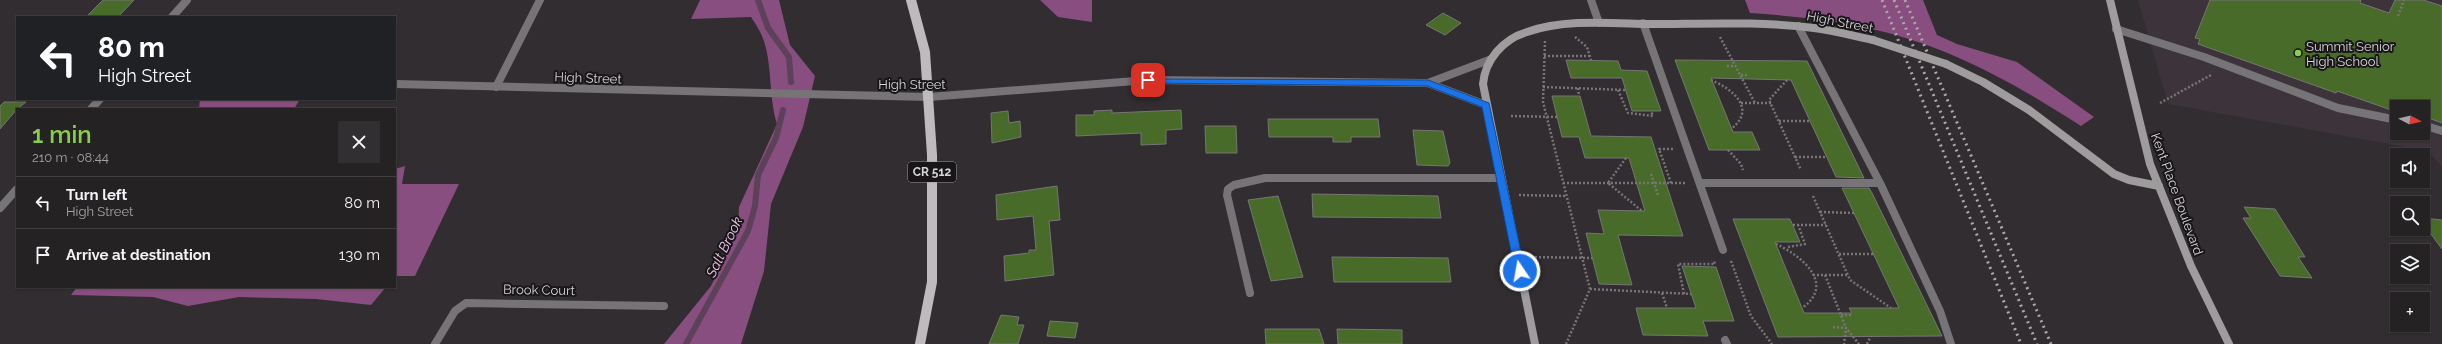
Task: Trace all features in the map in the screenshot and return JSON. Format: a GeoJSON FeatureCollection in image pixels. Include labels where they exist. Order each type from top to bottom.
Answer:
{"type":"FeatureCollection","features":[{"type":"Feature","properties":{"kind":"main road","name":"CR 512"},"geometry":{"type":"LineString","coordinates":[[911,0],[925,52],[929,97],[932,167],[932,282],[920,344]]}},
{"type":"Feature","properties":{"kind":"street"},"geometry":{"type":"LineString","coordinates":[[173,16],[187,0]]}},
{"type":"Feature","properties":{"kind":"street"},"geometry":{"type":"LineString","coordinates":[[496,87],[540,0]]}},
{"type":"Feature","properties":{"kind":"street"},"geometry":{"type":"LineString","coordinates":[[1591,0],[1599,23]]}},
{"type":"Feature","properties":{"kind":"street","name":"Kent Place Boulevard"},"geometry":{"type":"LineString","coordinates":[[2110,0],[2142,134],[2158,186],[2191,266],[2229,344]]}},
{"type":"Feature","properties":{"kind":"street","name":"High Street"},"geometry":{"type":"LineString","coordinates":[[1428,83],[1489,60],[1510,40],[1525,32],[1546,26],[1599,23],[1798,26],[1873,40],[1946,64],[1983,82],[2029,110],[2114,174],[2129,180],[2158,186]]}},
{"type":"Feature","properties":{"kind":"street"},"geometry":{"type":"LineString","coordinates":[[1643,23],[1723,250]]}},
{"type":"Feature","properties":{"kind":"street"},"geometry":{"type":"LineString","coordinates":[[1798,26],[1880,183],[1940,311],[1951,344]]}},
{"type":"Feature","properties":{"kind":"street"},"geometry":{"type":"LineString","coordinates":[[2116,29],[2227,66],[2338,108],[2390,119]]}},
{"type":"Feature","properties":{"kind":"street"},"geometry":{"type":"LineString","coordinates":[[1489,60],[1483,84],[1486,105],[1535,344]]}},
{"type":"Feature","properties":{"kind":"street","name":"High Street"},"geometry":{"type":"LineString","coordinates":[[396,84],[929,97],[1148,80],[1428,83],[1486,105]]}},
{"type":"Feature","properties":{"kind":"street"},"geometry":{"type":"LineString","coordinates":[[92,108],[99,100]]}},
{"type":"Feature","properties":{"kind":"street"},"geometry":{"type":"LineString","coordinates":[[2430,127],[2442,131]]}},
{"type":"Feature","properties":{"kind":"street"},"geometry":{"type":"LineString","coordinates":[[1250,293],[1227,195],[1228,189],[1234,185],[1265,178],[1501,178]]}},
{"type":"Feature","properties":{"kind":"street"},"geometry":{"type":"LineString","coordinates":[[1700,183],[1880,183]]}},
{"type":"Feature","properties":{"kind":"street"},"geometry":{"type":"LineString","coordinates":[[0,208],[16,190]]}},
{"type":"Feature","properties":{"kind":"street","name":"Brook Court"},"geometry":{"type":"LineString","coordinates":[[435,344],[455,311],[466,303],[664,306]]}},
{"type":"Feature","properties":{"kind":"path"},"geometry":{"type":"LineString","coordinates":[[2398,16],[2404,0]]}},
{"type":"Feature","properties":{"kind":"path"},"geometry":{"type":"LineString","coordinates":[[1716,31],[1755,103]]}},
{"type":"Feature","properties":{"kind":"path"},"geometry":{"type":"LineString","coordinates":[[1571,32],[1587,47],[1592,60]]}},
{"type":"Feature","properties":{"kind":"path"},"geometry":{"type":"LineString","coordinates":[[1545,37],[1543,102],[1590,289],[1566,344]]}},
{"type":"Feature","properties":{"kind":"path"},"geometry":{"type":"LineString","coordinates":[[1544,56],[1590,56]]}},
{"type":"Feature","properties":{"kind":"path"},"geometry":{"type":"LineString","coordinates":[[1727,66],[1735,66]]}},
{"type":"Feature","properties":{"kind":"path"},"geometry":{"type":"LineString","coordinates":[[2160,103],[2227,66]]}},
{"type":"Feature","properties":{"kind":"path"},"geometry":{"type":"LineString","coordinates":[[1740,75],[1748,75]]}},
{"type":"Feature","properties":{"kind":"path"},"geometry":{"type":"LineString","coordinates":[[1711,80],[1729,87],[1741,103],[1743,112],[1741,120],[1731,129]]}},
{"type":"Feature","properties":{"kind":"path"},"geometry":{"type":"LineString","coordinates":[[1787,80],[1770,100],[1850,280],[1891,308]]}},
{"type":"Feature","properties":{"kind":"path"},"geometry":{"type":"LineString","coordinates":[[1543,87],[1626,90]]}},
{"type":"Feature","properties":{"kind":"path"},"geometry":{"type":"LineString","coordinates":[[1578,88],[1579,96]]}},
{"type":"Feature","properties":{"kind":"path"},"geometry":{"type":"LineString","coordinates":[[1618,90],[1628,113],[1653,116],[1651,111]]}},
{"type":"Feature","properties":{"kind":"path"},"geometry":{"type":"LineString","coordinates":[[1741,103],[1771,103]]}},
{"type":"Feature","properties":{"kind":"path"},"geometry":{"type":"LineString","coordinates":[[1511,116],[1557,117]]}},
{"type":"Feature","properties":{"kind":"path"},"geometry":{"type":"LineString","coordinates":[[1779,121],[1810,121]]}},
{"type":"Feature","properties":{"kind":"path"},"geometry":{"type":"LineString","coordinates":[[1671,183],[1659,149],[1687,149]]}},
{"type":"Feature","properties":{"kind":"path"},"geometry":{"type":"LineString","coordinates":[[1728,150],[1741,164],[1749,183]]}},
{"type":"Feature","properties":{"kind":"path"},"geometry":{"type":"LineString","coordinates":[[1795,157],[1827,157]]}},
{"type":"Feature","properties":{"kind":"path"},"geometry":{"type":"LineString","coordinates":[[1608,183],[1626,158]]}},
{"type":"Feature","properties":{"kind":"path"},"geometry":{"type":"LineString","coordinates":[[1651,174],[1658,195]]}},
{"type":"Feature","properties":{"kind":"path"},"geometry":{"type":"LineString","coordinates":[[1563,183],[1700,183]]}},
{"type":"Feature","properties":{"kind":"path"},"geometry":{"type":"LineString","coordinates":[[1608,183],[1642,211]]}},
{"type":"Feature","properties":{"kind":"path"},"geometry":{"type":"LineString","coordinates":[[1504,195],[1566,196]]}},
{"type":"Feature","properties":{"kind":"path"},"geometry":{"type":"LineString","coordinates":[[1820,212],[1854,213]]}},
{"type":"Feature","properties":{"kind":"path"},"geometry":{"type":"LineString","coordinates":[[1793,225],[1826,225]]}},
{"type":"Feature","properties":{"kind":"path"},"geometry":{"type":"LineString","coordinates":[[1787,248],[1805,244],[1798,226]]}},
{"type":"Feature","properties":{"kind":"path"},"geometry":{"type":"LineString","coordinates":[[1776,244],[1787,248],[1806,263],[1813,275],[1816,286],[1814,298],[1809,304],[1802,308]]}},
{"type":"Feature","properties":{"kind":"path"},"geometry":{"type":"LineString","coordinates":[[1684,294],[1678,264],[1715,264],[1712,256],[1723,250],[1729,258],[1751,316],[1772,344]]}},
{"type":"Feature","properties":{"kind":"path"},"geometry":{"type":"LineString","coordinates":[[1839,254],[1873,254]]}},
{"type":"Feature","properties":{"kind":"path"},"geometry":{"type":"LineString","coordinates":[[1517,256],[1592,258]]}},
{"type":"Feature","properties":{"kind":"path"},"geometry":{"type":"LineString","coordinates":[[1813,275],[1848,275]]}},
{"type":"Feature","properties":{"kind":"path"},"geometry":{"type":"LineString","coordinates":[[1825,275],[1846,328],[1859,344]]}},
{"type":"Feature","properties":{"kind":"path"},"geometry":{"type":"LineString","coordinates":[[1590,289],[1691,294]]}},
{"type":"Feature","properties":{"kind":"path"},"geometry":{"type":"LineString","coordinates":[[1662,293],[1667,308]]}},
{"type":"Feature","properties":{"kind":"path"},"geometry":{"type":"LineString","coordinates":[[1840,315],[1852,315]]}},
{"type":"Feature","properties":{"kind":"path"},"geometry":{"type":"LineString","coordinates":[[1832,327],[1846,328]]}},
{"type":"Feature","properties":{"kind":"path"},"geometry":{"type":"LineString","coordinates":[[1844,344],[1846,328]]}},
{"type":"Feature","properties":{"kind":"path"},"geometry":{"type":"LineString","coordinates":[[1867,344],[1871,340],[1871,336]]}},
{"type":"Feature","properties":{"kind":"shaded area"},"geometry":{"type":"Polygon","coordinates":[[[700,0],[779,0],[790,45],[815,76],[803,127],[771,204],[764,271],[741,344],[664,344],[711,286],[738,231],[739,207],[777,124],[772,102],[768,57],[762,36],[751,17],[691,19],[700,0]]]}},
{"type":"Feature","properties":{"kind":"shaded area"},"geometry":{"type":"Polygon","coordinates":[[[1040,0],[1092,0],[1092,22],[1058,17],[1040,0]]]}},
{"type":"Feature","properties":{"kind":"shaded area"},"geometry":{"type":"Polygon","coordinates":[[[1745,0],[1923,0],[1937,35],[1957,44],[2017,62],[2094,117],[2081,126],[2008,82],[1957,57],[1930,46],[1876,30],[1829,21],[1750,13],[1745,0]]]}},
{"type":"Feature","properties":{"kind":"shaded area","name":"Summit Senior High School"},"geometry":{"type":"Polygon","coordinates":[[[2138,0],[2442,0],[2442,167],[2430,153],[2430,148],[2411,148],[2168,104],[2138,0]]]}},
{"type":"Feature","properties":{"kind":"shaded area"},"geometry":{"type":"Polygon","coordinates":[[[200,100],[299,100],[295,108],[199,108],[200,100]]]}},
{"type":"Feature","properties":{"kind":"shaded area"},"geometry":{"type":"Polygon","coordinates":[[[405,166],[402,184],[459,184],[415,276],[396,276],[396,169],[405,166]]]}},
{"type":"Feature","properties":{"kind":"shaded area"},"geometry":{"type":"Polygon","coordinates":[[[76,288],[385,288],[371,305],[316,299],[239,297],[188,306],[153,297],[71,295],[76,288]]]}},
{"type":"Feature","properties":{"kind":"building"},"geometry":{"type":"Polygon","coordinates":[[[103,0],[134,0],[119,16],[87,16],[103,0]]]}},
{"type":"Feature","properties":{"kind":"building","name":"Summit Senior High School"},"geometry":{"type":"Polygon","coordinates":[[[2210,0],[2361,0],[2360,3],[2389,13],[2395,0],[2423,0],[2442,6],[2442,123],[2430,119],[2430,100],[2390,100],[2390,110],[2337,91],[2336,93],[2198,44],[2200,39],[2195,38],[2210,0]]]}},
{"type":"Feature","properties":{"kind":"building"},"geometry":{"type":"Polygon","coordinates":[[[1443,13],[1461,23],[1445,35],[1426,25],[1443,13]]]}},
{"type":"Feature","properties":{"kind":"building"},"geometry":{"type":"Polygon","coordinates":[[[1566,60],[1618,61],[1621,70],[1647,71],[1661,111],[1632,111],[1622,78],[1571,78],[1566,60]]]}},
{"type":"Feature","properties":{"kind":"building"},"geometry":{"type":"Polygon","coordinates":[[[1675,60],[1807,61],[1864,178],[1836,177],[1791,80],[1711,78],[1733,132],[1752,132],[1760,150],[1709,150],[1675,60]]]}},
{"type":"Feature","properties":{"kind":"building"},"geometry":{"type":"Polygon","coordinates":[[[1552,96],[1580,96],[1591,136],[1651,137],[1683,236],[1618,235],[1632,285],[1599,284],[1586,233],[1604,234],[1598,210],[1645,211],[1629,158],[1585,158],[1579,137],[1562,137],[1552,96]]]}},
{"type":"Feature","properties":{"kind":"building"},"geometry":{"type":"Polygon","coordinates":[[[4,102],[26,102],[16,108],[16,110],[0,129],[0,106],[4,102]]]}},
{"type":"Feature","properties":{"kind":"building"},"geometry":{"type":"Polygon","coordinates":[[[1112,110],[1112,113],[1181,110],[1182,129],[1166,130],[1166,144],[1141,145],[1141,133],[1076,136],[1076,115],[1094,115],[1094,111],[1112,110]]]}},
{"type":"Feature","properties":{"kind":"building"},"geometry":{"type":"Polygon","coordinates":[[[1008,111],[1009,123],[1020,121],[1021,137],[992,143],[991,113],[1008,111]]]}},
{"type":"Feature","properties":{"kind":"building"},"geometry":{"type":"Polygon","coordinates":[[[1268,119],[1378,119],[1380,137],[1351,137],[1351,142],[1333,142],[1333,137],[1269,137],[1268,119]]]}},
{"type":"Feature","properties":{"kind":"building"},"geometry":{"type":"Polygon","coordinates":[[[1205,126],[1236,126],[1237,153],[1206,153],[1205,126]]]}},
{"type":"Feature","properties":{"kind":"building"},"geometry":{"type":"Polygon","coordinates":[[[1413,130],[1443,131],[1450,163],[1448,166],[1417,165],[1413,130]]]}},
{"type":"Feature","properties":{"kind":"building"},"geometry":{"type":"Polygon","coordinates":[[[1057,186],[1060,220],[1049,221],[1054,275],[1005,281],[1004,256],[1029,253],[1029,250],[1036,250],[1033,216],[997,220],[996,195],[1057,186]]]}},
{"type":"Feature","properties":{"kind":"building"},"geometry":{"type":"Polygon","coordinates":[[[1842,188],[1869,188],[1942,336],[1778,337],[1733,219],[1790,219],[1800,242],[1775,242],[1804,313],[1852,313],[1849,308],[1899,308],[1842,188]]]}},
{"type":"Feature","properties":{"kind":"building"},"geometry":{"type":"Polygon","coordinates":[[[1312,194],[1438,196],[1441,218],[1313,217],[1312,194]]]}},
{"type":"Feature","properties":{"kind":"building"},"geometry":{"type":"Polygon","coordinates":[[[1278,196],[1303,277],[1271,281],[1248,200],[1278,196]]]}},
{"type":"Feature","properties":{"kind":"building"},"geometry":{"type":"Polygon","coordinates":[[[2244,207],[2275,209],[2305,257],[2298,257],[2312,278],[2280,276],[2243,218],[2251,218],[2244,207]]]}},
{"type":"Feature","properties":{"kind":"building"},"geometry":{"type":"Polygon","coordinates":[[[2430,219],[2442,220],[2442,249],[2430,233],[2430,219]]]}},
{"type":"Feature","properties":{"kind":"building"},"geometry":{"type":"Polygon","coordinates":[[[1332,257],[1448,258],[1451,282],[1334,282],[1332,257]]]}},
{"type":"Feature","properties":{"kind":"building"},"geometry":{"type":"Polygon","coordinates":[[[1682,266],[1716,267],[1734,321],[1703,321],[1708,336],[1643,335],[1636,308],[1696,308],[1682,266]]]}},
{"type":"Feature","properties":{"kind":"building"},"geometry":{"type":"Polygon","coordinates":[[[1001,315],[1019,317],[1017,325],[1024,325],[1018,344],[989,344],[1001,315]]]}},
{"type":"Feature","properties":{"kind":"building"},"geometry":{"type":"Polygon","coordinates":[[[1050,321],[1078,323],[1075,338],[1047,336],[1050,321]]]}},
{"type":"Feature","properties":{"kind":"building"},"geometry":{"type":"Polygon","coordinates":[[[1265,329],[1319,329],[1324,344],[1266,344],[1265,329]]]}},
{"type":"Feature","properties":{"kind":"building"},"geometry":{"type":"Polygon","coordinates":[[[1337,329],[1402,330],[1402,344],[1338,344],[1337,329]]]}},
{"type":"Feature","properties":{"kind":"waterway","name":"Salt Brook"},"geometry":{"type":"LineString","coordinates":[[758,0],[768,28],[789,57],[791,82]]}},
{"type":"Feature","properties":{"kind":"waterway","name":"Salt Brook"},"geometry":{"type":"LineString","coordinates":[[686,344],[748,231],[755,206],[758,175],[776,138],[783,110]]}},
{"type":"Feature","properties":{"kind":"railway"},"geometry":{"type":"LineString","coordinates":[[1882,0],[2021,344]]}},
{"type":"Feature","properties":{"kind":"railway"},"geometry":{"type":"LineString","coordinates":[[1894,0],[2037,344]]}},
{"type":"Feature","properties":{"kind":"railway"},"geometry":{"type":"LineString","coordinates":[[1905,0],[2051,344]]}},
{"type":"Feature","properties":{"kind":"place","name":"Summit Senior High School"},"geometry":{"type":"Point","coordinates":[2298,53]}},
{"type":"Feature","properties":{"kind":"route"},"geometry":{"type":"LineString","coordinates":[[1148,80],[1428,83],[1486,105],[1520,271]]}}]}
